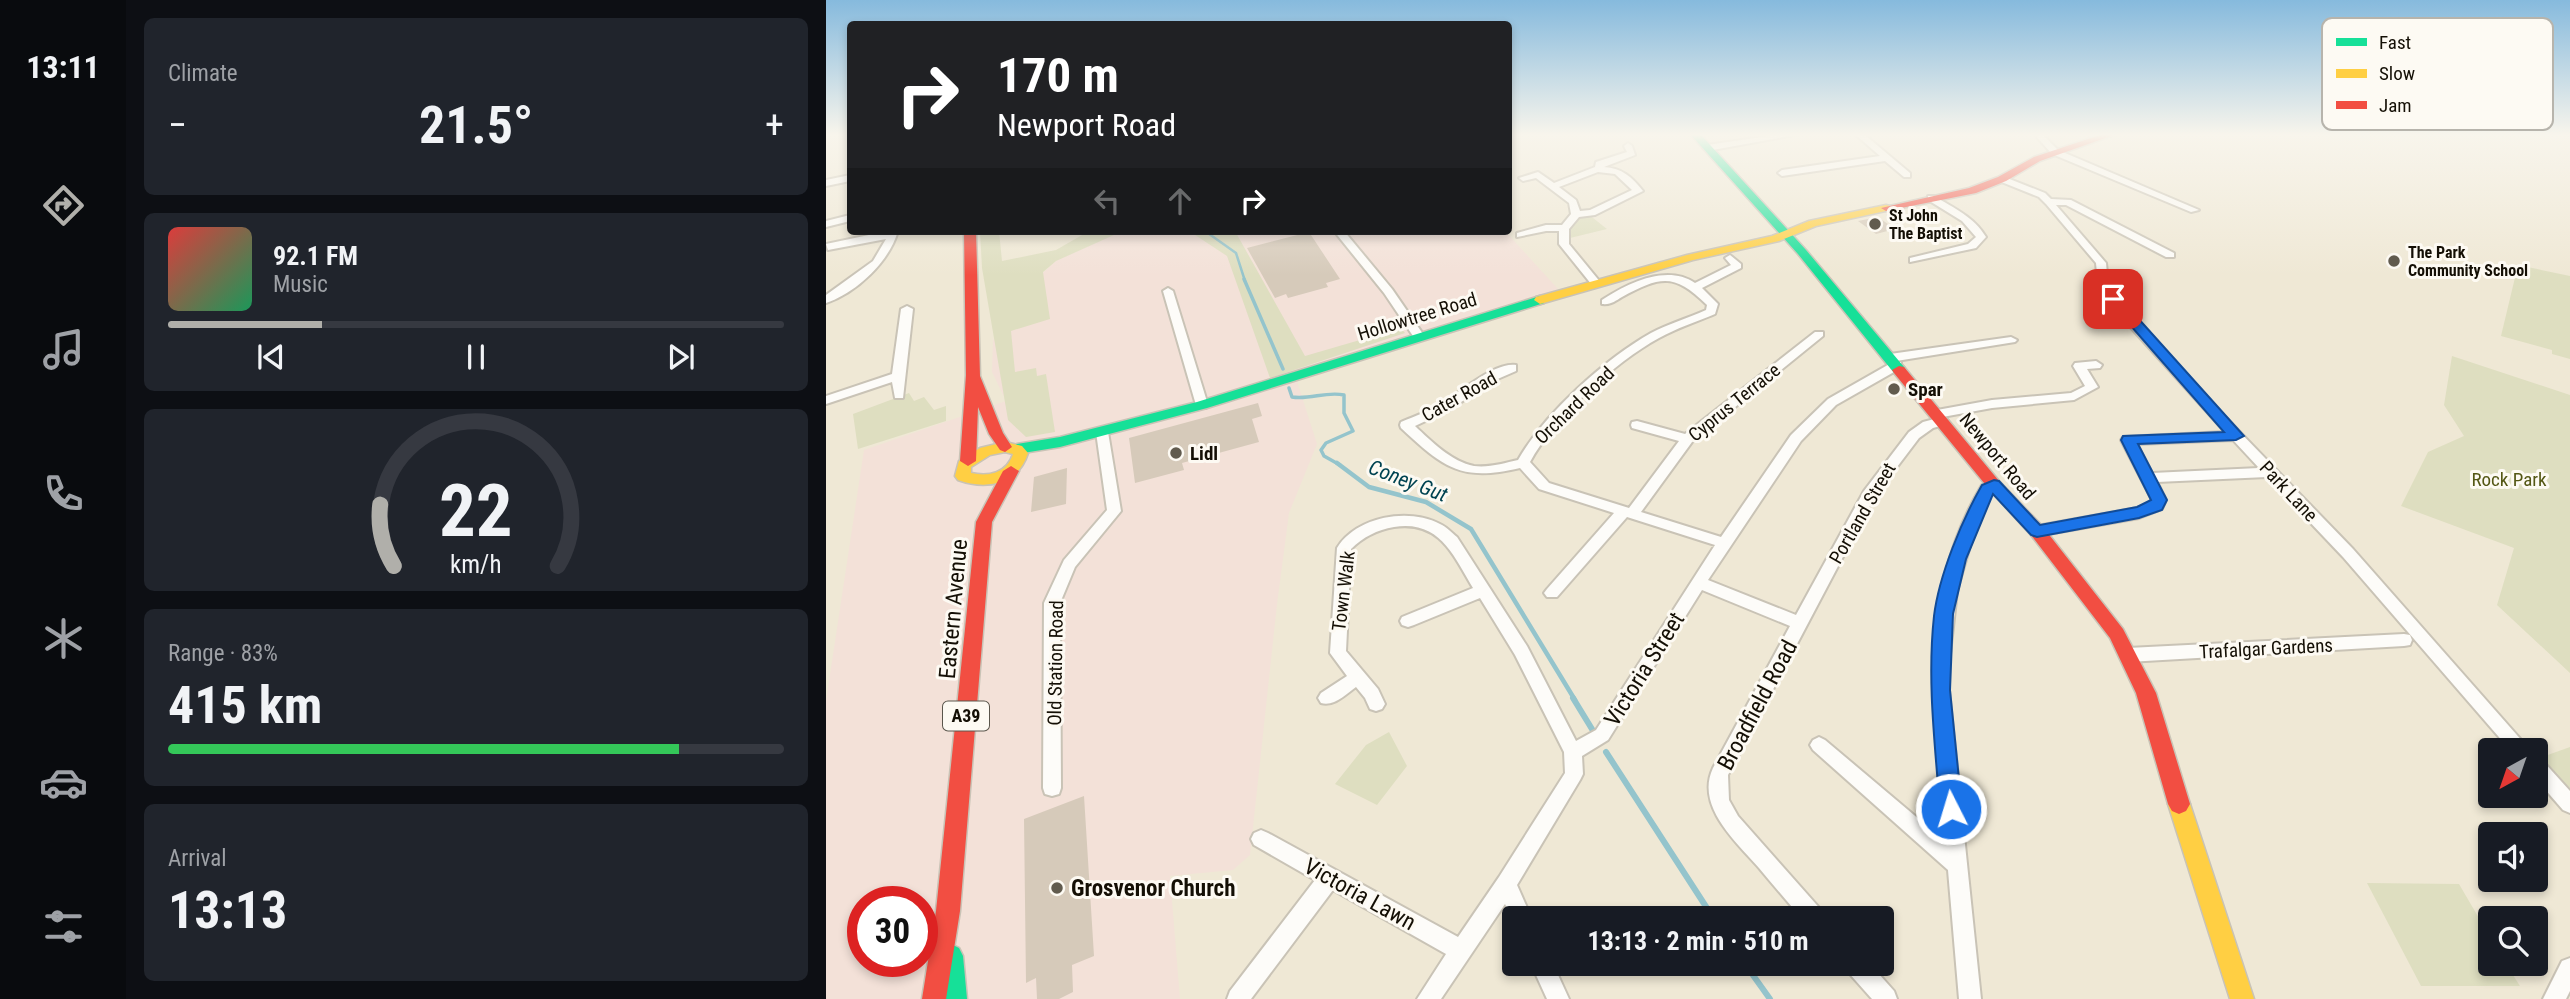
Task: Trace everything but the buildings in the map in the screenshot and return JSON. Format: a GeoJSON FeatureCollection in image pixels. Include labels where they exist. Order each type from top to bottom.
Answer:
{"type":"FeatureCollection","features":[{"type":"Feature","properties":{"kind":"main road","name":"Newport Road"},"geometry":{"type":"LineString","coordinates":[[1738,182],[1787,234],[1994,485],[2037,531],[2117,634],[2147,693],[2195,856],[2242,999]]}},
{"type":"Feature","properties":{"kind":"main road","name":"Hollowtree Road"},"geometry":{"type":"LineString","coordinates":[[1013,458],[1060,442],[1202,405],[1596,283],[1787,234],[1813,223],[1972,191],[1995,182]]}},
{"type":"Feature","properties":{"kind":"main road"},"geometry":{"type":"LineString","coordinates":[[968,461],[973,375],[970,235]]}},
{"type":"Feature","properties":{"kind":"main road"},"geometry":{"type":"LineString","coordinates":[[973,375],[996,433],[1013,458]]}},
{"type":"Feature","properties":{"kind":"main road"},"geometry":{"type":"LineString","coordinates":[[968,461],[985,451],[1013,458]]}},
{"type":"Feature","properties":{"kind":"main road"},"geometry":{"type":"LineString","coordinates":[[973,494],[1013,458]]}},
{"type":"Feature","properties":{"kind":"main road","name":"Eastern Avenue"},"geometry":{"type":"LineString","coordinates":[[948,911],[984,522],[1013,458]]}},
{"type":"Feature","properties":{"kind":"main road","name":"Eastern Avenue"},"geometry":{"type":"LineString","coordinates":[[968,461],[962,473],[984,522]]}},
{"type":"Feature","properties":{"kind":"main road","name":"A39"},"geometry":{"type":"LineString","coordinates":[[934,999],[948,911]]}},
{"type":"Feature","properties":{"kind":"main road","name":"A39"},"geometry":{"type":"LineString","coordinates":[[948,911],[955,999]]}},
{"type":"Feature","properties":{"kind":"street"},"geometry":{"type":"LineString","coordinates":[[1545,182],[1573,202],[1576,214]]}},
{"type":"Feature","properties":{"kind":"street"},"geometry":{"type":"LineString","coordinates":[[1551,187],[1565,182]]}},
{"type":"Feature","properties":{"kind":"street"},"geometry":{"type":"LineString","coordinates":[[1596,283],[1564,244],[1565,228],[1576,214],[1592,213],[1637,191],[1629,182]]}},
{"type":"Feature","properties":{"kind":"street","name":"Park Lane"},"geometry":{"type":"LineString","coordinates":[[2009,182],[2042,195],[2049,202],[2101,263],[2104,284],[2118,307],[2348,554],[2511,738]]}},
{"type":"Feature","properties":{"kind":"street"},"geometry":{"type":"LineString","coordinates":[[2127,182],[2194,209]]}},
{"type":"Feature","properties":{"kind":"street"},"geometry":{"type":"LineString","coordinates":[[1914,260],[1972,246],[1981,237],[1978,230],[1931,198]]}},
{"type":"Feature","properties":{"kind":"street"},"geometry":{"type":"LineString","coordinates":[[2049,202],[2068,202],[2170,255]]}},
{"type":"Feature","properties":{"kind":"street"},"geometry":{"type":"LineString","coordinates":[[826,224],[847,217]]}},
{"type":"Feature","properties":{"kind":"street"},"geometry":{"type":"LineString","coordinates":[[1520,235],[1546,228],[1565,228]]}},
{"type":"Feature","properties":{"kind":"street"},"geometry":{"type":"LineString","coordinates":[[828,247],[883,235]]}},
{"type":"Feature","properties":{"kind":"street"},"geometry":{"type":"LineString","coordinates":[[826,300],[879,262],[888,248],[891,235]]}},
{"type":"Feature","properties":{"kind":"street"},"geometry":{"type":"LineString","coordinates":[[1342,235],[1388,291],[1419,337]]}},
{"type":"Feature","properties":{"kind":"street"},"geometry":{"type":"LineString","coordinates":[[1606,302],[1620,293],[1667,276],[1681,278],[1695,287],[1737,266],[1730,258]]}},
{"type":"Feature","properties":{"kind":"street","name":"Orchard Road"},"geometry":{"type":"LineString","coordinates":[[1628,512],[1544,486],[1523,463],[1534,441],[1586,388],[1650,338],[1711,312],[1713,304],[1695,287]]}},
{"type":"Feature","properties":{"kind":"street"},"geometry":{"type":"LineString","coordinates":[[1168,291],[1202,405]]}},
{"type":"Feature","properties":{"kind":"street"},"geometry":{"type":"LineString","coordinates":[[899,396],[898,376],[907,309]]}},
{"type":"Feature","properties":{"kind":"street","name":"Cyprus Terrace"},"geometry":{"type":"LineString","coordinates":[[1552,593],[1628,512],[1687,439],[1819,334]]}},
{"type":"Feature","properties":{"kind":"street","name":"Victoria Street"},"geometry":{"type":"LineString","coordinates":[[1573,752],[1602,735],[1724,542],[1796,438],[1819,413],[1893,361],[2011,340]]}},
{"type":"Feature","properties":{"kind":"street","name":"Cater Road"},"geometry":{"type":"LineString","coordinates":[[1523,463],[1490,470],[1462,467],[1403,422],[1453,403],[1512,363],[1528,371]]}},
{"type":"Feature","properties":{"kind":"street","name":"Portland Street"},"geometry":{"type":"LineString","coordinates":[[1800,623],[1876,484],[1914,435],[1939,418],[1992,404],[2074,396],[2092,387],[2078,366],[2096,365]]}},
{"type":"Feature","properties":{"kind":"street"},"geometry":{"type":"LineString","coordinates":[[826,400],[898,376]]}},
{"type":"Feature","properties":{"kind":"street"},"geometry":{"type":"LineString","coordinates":[[1637,425],[1687,439]]}},
{"type":"Feature","properties":{"kind":"street","name":"Old Station Road"},"geometry":{"type":"LineString","coordinates":[[1052,788],[1052,603],[1069,564],[1114,512],[1102,432]]}},
{"type":"Feature","properties":{"kind":"street"},"geometry":{"type":"LineString","coordinates":[[2037,531],[2139,513],[2157,506],[2159,500],[2128,440],[2236,436]]}},
{"type":"Feature","properties":{"kind":"street"},"geometry":{"type":"LineString","coordinates":[[2149,478],[2272,472]]}},
{"type":"Feature","properties":{"kind":"street"},"geometry":{"type":"LineString","coordinates":[[1970,999],[1955,863],[1941,690],[1944,614],[1957,559],[1987,488],[1994,485]]}},
{"type":"Feature","properties":{"kind":"street"},"geometry":{"type":"LineString","coordinates":[[1628,512],[1724,542]]}},
{"type":"Feature","properties":{"kind":"street","name":"Town Walk"},"geometry":{"type":"LineString","coordinates":[[1376,704],[1372,694],[1338,653],[1344,548],[1350,540],[1383,525],[1405,521],[1437,527],[1452,541],[1521,650],[1573,752]]}},
{"type":"Feature","properties":{"kind":"street"},"geometry":{"type":"LineString","coordinates":[[1698,582],[1800,623]]}},
{"type":"Feature","properties":{"kind":"street"},"geometry":{"type":"LineString","coordinates":[[1408,621],[1481,590]]}},
{"type":"Feature","properties":{"kind":"street","name":"Broadfield Road"},"geometry":{"type":"LineString","coordinates":[[1800,623],[1719,774],[1716,796],[1731,822],[1805,906]]}},
{"type":"Feature","properties":{"kind":"street","name":"Trafalgar Gardens"},"geometry":{"type":"LineString","coordinates":[[2128,655],[2404,640]]}},
{"type":"Feature","properties":{"kind":"street"},"geometry":{"type":"LineString","coordinates":[[1327,698],[1357,678]]}},
{"type":"Feature","properties":{"kind":"street"},"geometry":{"type":"LineString","coordinates":[[1819,745],[1955,863]]}},
{"type":"Feature","properties":{"kind":"street"},"geometry":{"type":"LineString","coordinates":[[1428,999],[1506,884],[1574,774],[1573,752]]}},
{"type":"Feature","properties":{"kind":"street"},"geometry":{"type":"LineString","coordinates":[[2548,779],[2570,804]]}},
{"type":"Feature","properties":{"kind":"street","name":"Victoria Lawn"},"geometry":{"type":"LineString","coordinates":[[1261,839],[1460,950]]}},
{"type":"Feature","properties":{"kind":"street"},"geometry":{"type":"LineString","coordinates":[[1238,999],[1331,877]]}},
{"type":"Feature","properties":{"kind":"street"},"geometry":{"type":"LineString","coordinates":[[1506,884],[1516,906]]}},
{"type":"Feature","properties":{"kind":"street"},"geometry":{"type":"LineString","coordinates":[[2554,999],[2570,970]]}},
{"type":"Feature","properties":{"kind":"street"},"geometry":{"type":"LineString","coordinates":[[1547,976],[1558,999]]}},
{"type":"Feature","properties":{"kind":"street"},"geometry":{"type":"LineString","coordinates":[[1866,976],[1886,999]]}},
{"type":"Feature","properties":{"kind":"shaded area"},"geometry":{"type":"Polygon","coordinates":[[[1104,235],[1509,235],[1558,289],[1467,324],[1295,375],[1317,444],[1289,513],[1250,855],[1233,870],[1170,876],[1180,999],[826,999],[826,701],[864,450],[1006,401],[992,372],[993,341],[1005,315],[1025,289],[1056,261],[1104,235]]]}},
{"type":"Feature","properties":{"kind":"green space"},"geometry":{"type":"Polygon","coordinates":[[[1588,214],[1607,229],[1570,238],[1569,229],[1578,216],[1588,214]]]}},
{"type":"Feature","properties":{"kind":"green space"},"geometry":{"type":"Polygon","coordinates":[[[980,235],[999,235],[1002,261],[1056,250],[1082,235],[1114,235],[1056,261],[1043,272],[1050,319],[1011,331],[1015,372],[1036,368],[1037,376],[1046,374],[1055,432],[1026,437],[1008,420],[982,268],[980,235]]]}},
{"type":"Feature","properties":{"kind":"green space"},"geometry":{"type":"Polygon","coordinates":[[[1195,235],[1237,235],[1305,356],[1401,328],[1405,333],[1270,378],[1227,256],[1195,235]]]}},
{"type":"Feature","properties":{"kind":"green space"},"geometry":{"type":"Polygon","coordinates":[[[2518,265],[2570,276],[2570,359],[2552,354],[2552,350],[2501,336],[2518,265]]]}},
{"type":"Feature","properties":{"kind":"green space","name":"Rock Park"},"geometry":{"type":"Polygon","coordinates":[[[2452,356],[2570,395],[2570,673],[2497,605],[2514,548],[2401,506],[2428,452],[2464,436],[2444,405],[2452,356]]]}},
{"type":"Feature","properties":{"kind":"green space"},"geometry":{"type":"Polygon","coordinates":[[[909,393],[914,401],[924,397],[934,410],[946,406],[946,421],[858,449],[853,414],[909,393]]]}},
{"type":"Feature","properties":{"kind":"green space"},"geometry":{"type":"Polygon","coordinates":[[[1389,732],[1407,766],[1377,805],[1335,784],[1366,745],[1389,732]]]}},
{"type":"Feature","properties":{"kind":"green space"},"geometry":{"type":"Polygon","coordinates":[[[2570,747],[2570,788],[2548,767],[2548,755],[2570,747]]]}},
{"type":"Feature","properties":{"kind":"green space"},"geometry":{"type":"Polygon","coordinates":[[[2367,883],[2459,884],[2478,916],[2478,976],[2514,976],[2520,986],[2421,986],[2367,883]]]}},
{"type":"Feature","properties":{"kind":"waterway","name":"Coney Gut"},"geometry":{"type":"LineString","coordinates":[[1211,235],[1236,253],[1245,281]]}},
{"type":"Feature","properties":{"kind":"waterway","name":"Coney Gut"},"geometry":{"type":"LineString","coordinates":[[1244,279],[1283,369]]}},
{"type":"Feature","properties":{"kind":"waterway","name":"Coney Gut"},"geometry":{"type":"LineString","coordinates":[[1289,388],[1292,397],[1344,395],[1344,413],[1353,431],[1326,443],[1321,450],[1324,456],[1339,464]]}},
{"type":"Feature","properties":{"kind":"waterway","name":"Coney Gut"},"geometry":{"type":"LineString","coordinates":[[1339,464],[1369,487],[1426,502],[1471,529],[1575,700]]}},
{"type":"Feature","properties":{"kind":"waterway","name":"Coney Gut"},"geometry":{"type":"LineString","coordinates":[[1573,698],[1595,734]]}},
{"type":"Feature","properties":{"kind":"waterway","name":"Coney Gut"},"geometry":{"type":"LineString","coordinates":[[1606,752],[1706,906]]}},
{"type":"Feature","properties":{"kind":"waterway","name":"Coney Gut"},"geometry":{"type":"LineString","coordinates":[[1754,976],[1770,999]]}},
{"type":"Feature","properties":{"kind":"traffic: fast"},"geometry":{"type":"LineString","coordinates":[[1738,182],[1802,252],[1899,370]]}},
{"type":"Feature","properties":{"kind":"traffic: fast"},"geometry":{"type":"LineString","coordinates":[[1017,449],[1060,442],[1202,405],[1540,300]]}},
{"type":"Feature","properties":{"kind":"traffic: fast"},"geometry":{"type":"LineString","coordinates":[[951,956],[955,999]]}},
{"type":"Feature","properties":{"kind":"traffic: slow"},"geometry":{"type":"LineString","coordinates":[[1540,300],[1691,257],[1775,239],[1813,223],[1886,208]]}},
{"type":"Feature","properties":{"kind":"traffic: slow"},"geometry":{"type":"LineString","coordinates":[[1005,447],[1017,449],[1021,453],[1018,462],[1006,474],[990,480],[963,476],[964,465],[985,451],[1005,447]]}},
{"type":"Feature","properties":{"kind":"traffic: slow"},"geometry":{"type":"LineString","coordinates":[[2179,804],[2242,999]]}},
{"type":"Feature","properties":{"kind":"traffic: jam"},"geometry":{"type":"LineString","coordinates":[[1886,208],[1972,191],[1995,182]]}},
{"type":"Feature","properties":{"kind":"traffic: jam"},"geometry":{"type":"LineString","coordinates":[[968,461],[973,375],[970,235]]}},
{"type":"Feature","properties":{"kind":"traffic: jam"},"geometry":{"type":"LineString","coordinates":[[1899,370],[1994,485],[2037,531],[2117,634],[2146,693],[2179,804]]}},
{"type":"Feature","properties":{"kind":"traffic: jam"},"geometry":{"type":"LineString","coordinates":[[974,378],[996,434],[1005,447]]}},
{"type":"Feature","properties":{"kind":"traffic: jam"},"geometry":{"type":"LineString","coordinates":[[934,999],[948,911],[984,522],[1011,471]]}},
{"type":"Feature","properties":{"kind":"place","name":"St John The Baptist"},"geometry":{"type":"Point","coordinates":[1875,224]}},
{"type":"Feature","properties":{"kind":"place","name":"The Park Community School"},"geometry":{"type":"Point","coordinates":[2394,261]}},
{"type":"Feature","properties":{"kind":"place","name":"Spar"},"geometry":{"type":"Point","coordinates":[1894,389]}},
{"type":"Feature","properties":{"kind":"place","name":"Lidl"},"geometry":{"type":"Point","coordinates":[1176,453]}},
{"type":"Feature","properties":{"kind":"place","name":"Grosvenor Church"},"geometry":{"type":"Point","coordinates":[1057,888]}},
{"type":"Feature","properties":{"kind":"route"},"geometry":{"type":"LineString","coordinates":[[1951,809],[1940,645],[1946,600],[1957,559],[1987,488],[1994,485],[2037,531],[2139,513],[2157,506],[2159,500],[2128,440],[2236,436],[2113,299]]}}]}
